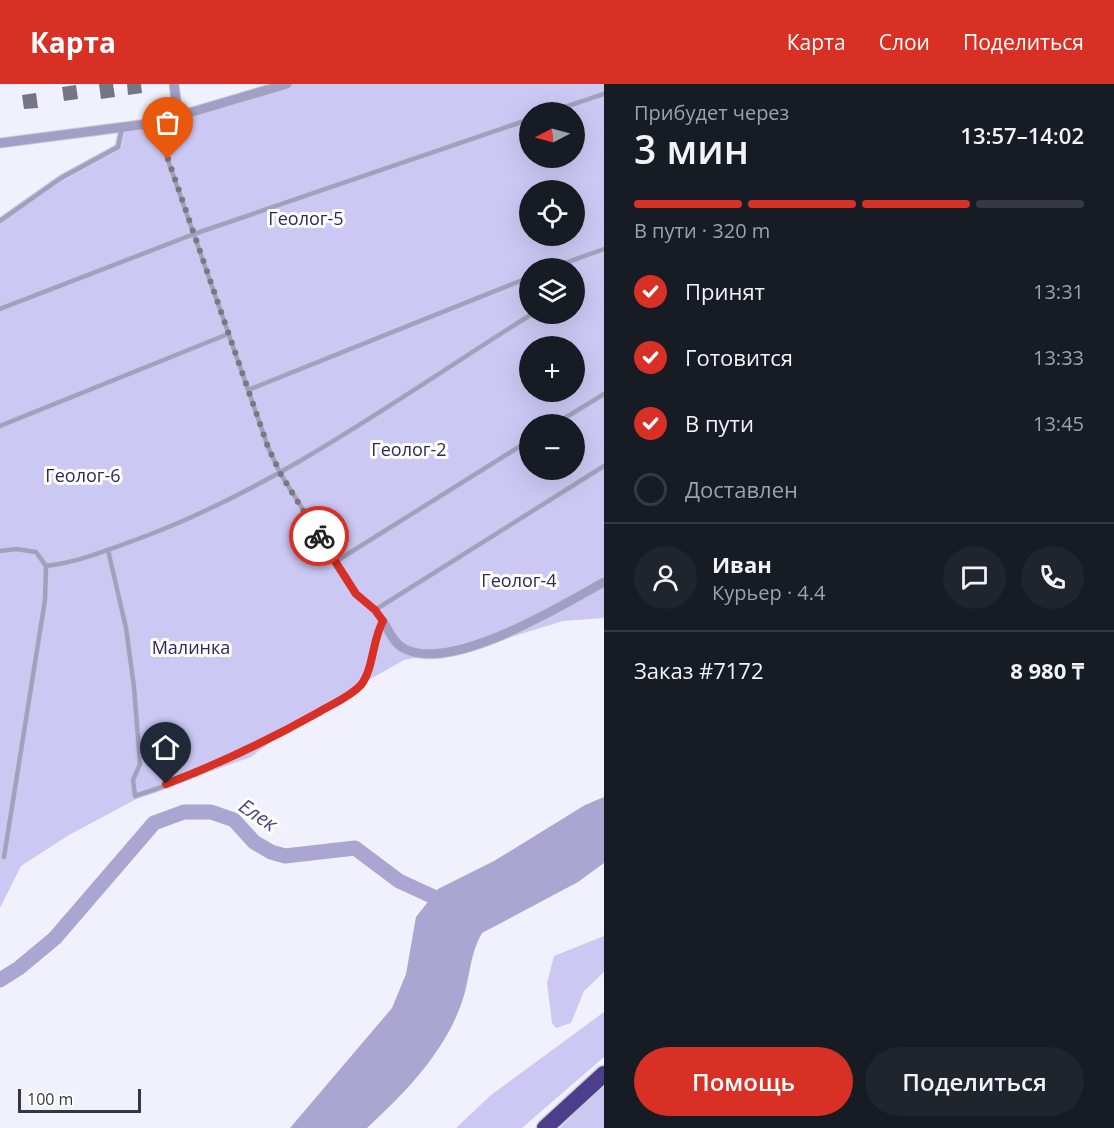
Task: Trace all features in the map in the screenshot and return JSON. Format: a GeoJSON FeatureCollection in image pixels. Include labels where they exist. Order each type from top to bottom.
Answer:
{"type":"FeatureCollection","features":[{"type":"Feature","properties":{"kind":"highway"},"geometry":{"type":"LineString","coordinates":[[545,1128],[604,1074]]}},
{"type":"Feature","properties":{"kind":"street"},"geometry":{"type":"LineString","coordinates":[[174,84],[178,117]]}},
{"type":"Feature","properties":{"kind":"street"},"geometry":{"type":"LineString","coordinates":[[0,143],[155,123],[287,84]]}},
{"type":"Feature","properties":{"kind":"street"},"geometry":{"type":"LineString","coordinates":[[383,621],[396,643],[404,649],[429,654],[449,651],[484,642],[511,631],[604,582]]}},
{"type":"Feature","properties":{"kind":"lane"},"geometry":{"type":"LineString","coordinates":[[580,102],[604,94]]}},
{"type":"Feature","properties":{"kind":"lane"},"geometry":{"type":"LineString","coordinates":[[108,550],[126,628],[134,687],[140,764],[133,780],[135,796],[232,759],[351,694],[366,676],[375,634],[383,621],[375,610],[356,594],[280,473],[258,422],[155,123]]}},
{"type":"Feature","properties":{"kind":"lane"},"geometry":{"type":"LineString","coordinates":[[0,309],[194,234],[519,123]]}},
{"type":"Feature","properties":{"kind":"lane"},"geometry":{"type":"LineString","coordinates":[[0,221],[61,178],[111,153],[118,147],[122,126]]}},
{"type":"Feature","properties":{"kind":"lane"},"geometry":{"type":"LineString","coordinates":[[579,258],[604,249]]}},
{"type":"Feature","properties":{"kind":"lane"},"geometry":{"type":"LineString","coordinates":[[248,390],[519,281]]}},
{"type":"Feature","properties":{"kind":"lane"},"geometry":{"type":"LineString","coordinates":[[45,566],[63,564],[108,550],[196,517],[280,473],[519,322]]}},
{"type":"Feature","properties":{"kind":"lane"},"geometry":{"type":"LineString","coordinates":[[0,426],[228,333]]}},
{"type":"Feature","properties":{"kind":"lane"},"geometry":{"type":"LineString","coordinates":[[571,414],[604,394]]}},
{"type":"Feature","properties":{"kind":"lane"},"geometry":{"type":"LineString","coordinates":[[335,562],[519,447]]}},
{"type":"Feature","properties":{"kind":"lane"},"geometry":{"type":"LineString","coordinates":[[375,610],[604,466]]}},
{"type":"Feature","properties":{"kind":"lane"},"geometry":{"type":"LineString","coordinates":[[0,551],[16,549],[36,552],[45,566],[45,600],[4,857]]}},
{"type":"Feature","properties":{"kind":"green space"},"geometry":{"type":"Polygon","coordinates":[[[284,84],[604,84],[604,618],[563,621],[479,647],[404,660],[303,717],[251,757],[142,796],[69,835],[21,866],[0,908],[0,223],[57,184],[114,153],[122,146],[125,131],[284,84]]]}},
{"type":"Feature","properties":{"kind":"green space"},"geometry":{"type":"Polygon","coordinates":[[[604,936],[604,972],[584,991],[571,1023],[556,1028],[552,1023],[547,983],[554,956],[604,936]]]}},
{"type":"Feature","properties":{"kind":"green space"},"geometry":{"type":"Polygon","coordinates":[[[604,1012],[604,1057],[522,1128],[456,1128],[491,1095],[604,1012]]]}},
{"type":"Feature","properties":{"kind":"green space"},"geometry":{"type":"Polygon","coordinates":[[[604,1086],[604,1128],[560,1128],[601,1088],[604,1086]]]}},
{"type":"Feature","properties":{"kind":"shaded area"},"geometry":{"type":"Polygon","coordinates":[[[604,797],[604,863],[578,882],[482,933],[456,1018],[423,1070],[396,1100],[367,1128],[290,1128],[392,1008],[406,974],[416,917],[438,889],[494,861],[585,805],[604,797]]]}},
{"type":"Feature","properties":{"kind":"building"},"geometry":{"type":"Polygon","coordinates":[[[99,84],[113,84],[115,97],[101,99],[99,84]]]}},
{"type":"Feature","properties":{"kind":"building"},"geometry":{"type":"Polygon","coordinates":[[[127,84],[141,84],[142,93],[128,95],[127,84]]]}},
{"type":"Feature","properties":{"kind":"building"},"geometry":{"type":"Polygon","coordinates":[[[76,85],[78,99],[64,101],[62,87],[76,85]]]}},
{"type":"Feature","properties":{"kind":"building"},"geometry":{"type":"Polygon","coordinates":[[[36,93],[38,108],[24,109],[22,95],[36,93]]]}},
{"type":"Feature","properties":{"kind":"waterway","name":"Елек"},"geometry":{"type":"LineString","coordinates":[[0,980],[19,968],[55,938],[154,823],[184,812],[211,812],[234,820],[254,842],[271,852],[285,856],[355,848],[399,881],[449,904]]}},
{"type":"Feature","properties":{"kind":"way so far"},"geometry":{"type":"LineString","coordinates":[[168,159],[268,447],[280,473],[319,536]]}},
{"type":"Feature","properties":{"kind":"route"},"geometry":{"type":"LineString","coordinates":[[166,784],[232,759],[351,694],[361,685],[366,676],[375,634],[383,621],[375,610],[356,594],[319,536]]}},
{"type":"Feature","properties":{"kind":"park label","name":"Геолог-5"},"geometry":{"type":"Point","coordinates":[306,219]}},
{"type":"Feature","properties":{"kind":"park label","name":"Геолог-2"},"geometry":{"type":"Point","coordinates":[409,450]}},
{"type":"Feature","properties":{"kind":"park label","name":"Геолог-6"},"geometry":{"type":"Point","coordinates":[83,476]}},
{"type":"Feature","properties":{"kind":"park label","name":"Геолог-4"},"geometry":{"type":"Point","coordinates":[519,581]}},
{"type":"Feature","properties":{"kind":"park label","name":"Малинка"},"geometry":{"type":"Point","coordinates":[191,648]}}]}
